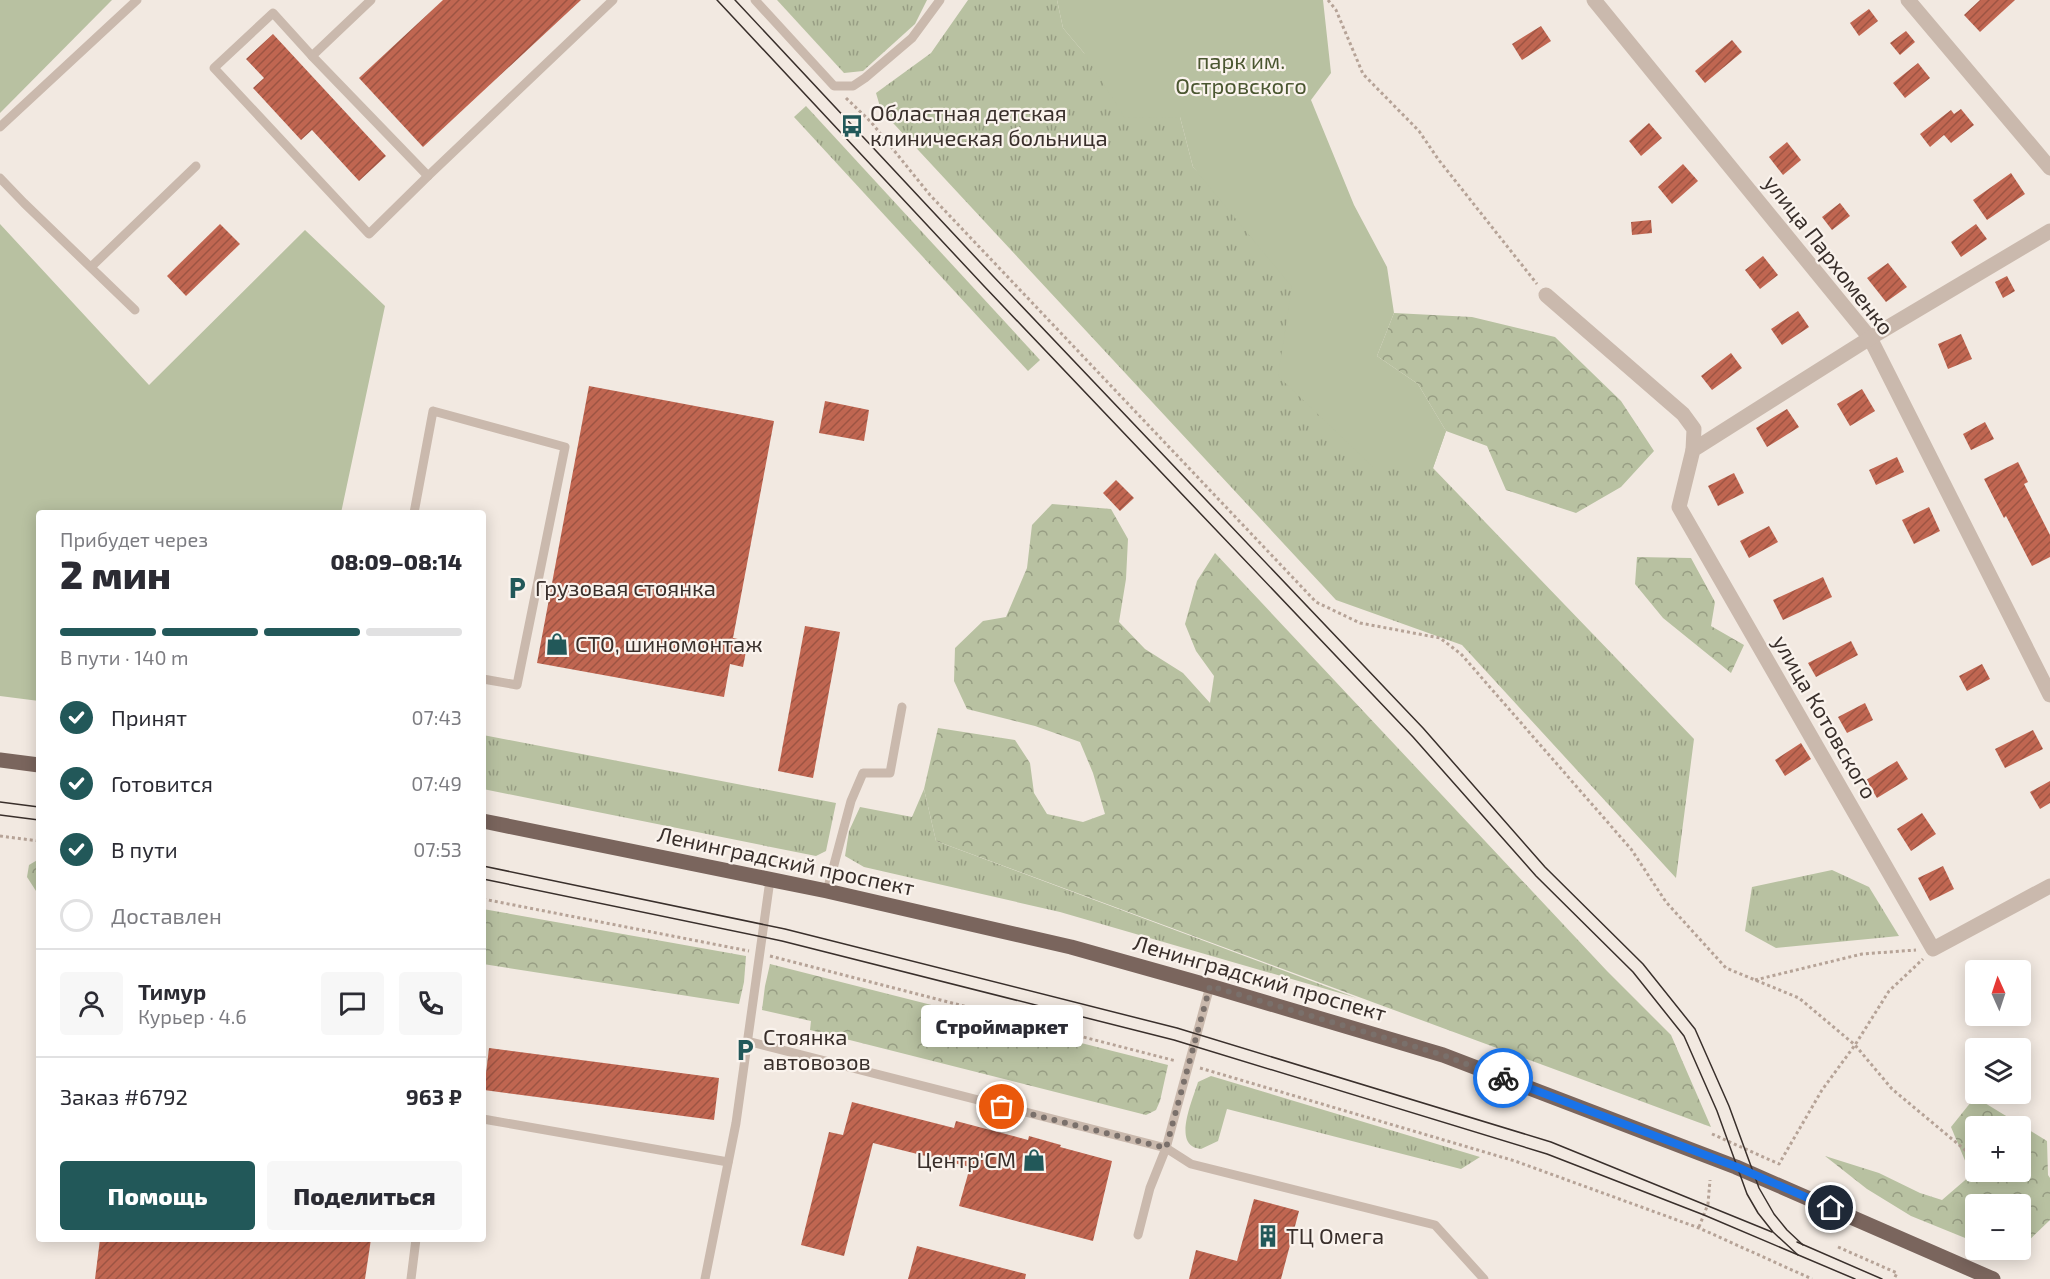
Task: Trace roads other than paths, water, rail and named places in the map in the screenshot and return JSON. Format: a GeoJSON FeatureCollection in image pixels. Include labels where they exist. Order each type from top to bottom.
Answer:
{"type":"FeatureCollection","features":[{"type":"Feature","properties":{"kind":"main road"},"geometry":{"type":"LineString","coordinates":[[0,760],[36,765]]}},
{"type":"Feature","properties":{"kind":"main road","name":"Ленинградский проспект"},"geometry":{"type":"LineString","coordinates":[[486,822],[826,891],[1071,947],[1454,1059],[1737,1167],[1993,1279]]}},
{"type":"Feature","properties":{"kind":"street","name":"улица Пархоменко"},"geometry":{"type":"LineString","coordinates":[[1594,0],[1870,338],[2050,695]]}},
{"type":"Feature","properties":{"kind":"street"},"geometry":{"type":"LineString","coordinates":[[1908,0],[2050,168]]}},
{"type":"Feature","properties":{"kind":"street"},"geometry":{"type":"LineString","coordinates":[[1693,450],[1870,338],[2050,231]]}},
{"type":"Feature","properties":{"kind":"street"},"geometry":{"type":"LineString","coordinates":[[1546,295],[1683,414],[1694,429],[1693,450]]}},
{"type":"Feature","properties":{"kind":"street","name":"улица Котовского"},"geometry":{"type":"LineString","coordinates":[[1693,450],[1678,507],[1933,949],[2050,886]]}},
{"type":"Feature","properties":{"kind":"lane"},"geometry":{"type":"LineString","coordinates":[[0,127],[137,0]]}},
{"type":"Feature","properties":{"kind":"lane"},"geometry":{"type":"LineString","coordinates":[[312,56],[371,0]]}},
{"type":"Feature","properties":{"kind":"lane"},"geometry":{"type":"LineString","coordinates":[[428,176],[273,13],[214,68],[369,234],[613,0]]}},
{"type":"Feature","properties":{"kind":"lane"},"geometry":{"type":"LineString","coordinates":[[755,0],[834,86],[853,86],[865,78],[912,38],[940,0]]}},
{"type":"Feature","properties":{"kind":"lane"},"geometry":{"type":"LineString","coordinates":[[91,267],[196,166]]}},
{"type":"Feature","properties":{"kind":"lane"},"geometry":{"type":"LineString","coordinates":[[0,177],[135,310]]}},
{"type":"Feature","properties":{"kind":"lane"},"geometry":{"type":"LineString","coordinates":[[415,510],[433,411],[565,447],[517,685],[486,680]]}},
{"type":"Feature","properties":{"kind":"lane"},"geometry":{"type":"LineString","coordinates":[[826,891],[851,801],[863,773],[890,773],[902,707]]}},
{"type":"Feature","properties":{"kind":"lane"},"geometry":{"type":"LineString","coordinates":[[705,1279],[736,1123],[770,880]]}},
{"type":"Feature","properties":{"kind":"lane"},"geometry":{"type":"LineString","coordinates":[[1138,1235],[1150,1188],[1166,1148],[1190,1065],[1210,986]]}},
{"type":"Feature","properties":{"kind":"lane"},"geometry":{"type":"LineString","coordinates":[[747,1041],[1166,1148],[1191,1164],[1434,1225],[1484,1279]]}},
{"type":"Feature","properties":{"kind":"lane"},"geometry":{"type":"LineString","coordinates":[[486,1120],[728,1161]]}},
{"type":"Feature","properties":{"kind":"lane"},"geometry":{"type":"LineString","coordinates":[[411,1279],[416,1242]]}},
{"type":"Feature","properties":{"kind":"tram line"},"geometry":{"type":"LineString","coordinates":[[717,0],[983,285],[1413,737],[1536,876],[1633,972],[1684,1036],[1717,1111],[1747,1194],[1758,1213],[1773,1232],[1798,1255]]}},
{"type":"Feature","properties":{"kind":"tram line"},"geometry":{"type":"LineString","coordinates":[[735,0],[993,276],[1423,728],[1545,867],[1643,964],[1695,1029],[1729,1106],[1759,1188],[1774,1214],[1803,1245]]}},
{"type":"Feature","properties":{"kind":"tram line"},"geometry":{"type":"LineString","coordinates":[[0,802],[36,807]]}},
{"type":"Feature","properties":{"kind":"tram line"},"geometry":{"type":"LineString","coordinates":[[0,815],[36,820]]}},
{"type":"Feature","properties":{"kind":"tram line"},"geometry":{"type":"LineString","coordinates":[[486,867],[785,929],[1177,1028],[1551,1142],[1772,1232]]}},
{"type":"Feature","properties":{"kind":"tram line"},"geometry":{"type":"LineString","coordinates":[[486,880],[782,941],[1174,1040],[1547,1154],[1704,1215],[1855,1279]]}},
{"type":"Feature","properties":{"kind":"tram line"},"geometry":{"type":"LineString","coordinates":[[1797,1242],[1882,1279]]}},
{"type":"Feature","properties":{"kind":"place","name":"Областная детская клиническая больница"},"geometry":{"type":"Point","coordinates":[852,126]}},
{"type":"Feature","properties":{"kind":"place","name":"Грузовая стоянка"},"geometry":{"type":"Point","coordinates":[517,588]}},
{"type":"Feature","properties":{"kind":"place","name":"СТО, шиномонтаж"},"geometry":{"type":"Point","coordinates":[557,644]}},
{"type":"Feature","properties":{"kind":"place","name":"Стоянка автовозов"},"geometry":{"type":"Point","coordinates":[745,1050]}},
{"type":"Feature","properties":{"kind":"place","name":"Строймаркет"},"geometry":{"type":"Point","coordinates":[1002,1107]}},
{"type":"Feature","properties":{"kind":"place","name":"Центр'СМ"},"geometry":{"type":"Point","coordinates":[1034,1160]}},
{"type":"Feature","properties":{"kind":"place","name":"ТЦ Омега"},"geometry":{"type":"Point","coordinates":[1268,1236]}},
{"type":"Feature","properties":{"kind":"park label","name":"парк им. Островского"},"geometry":{"type":"Point","coordinates":[1241,74]}}]}
